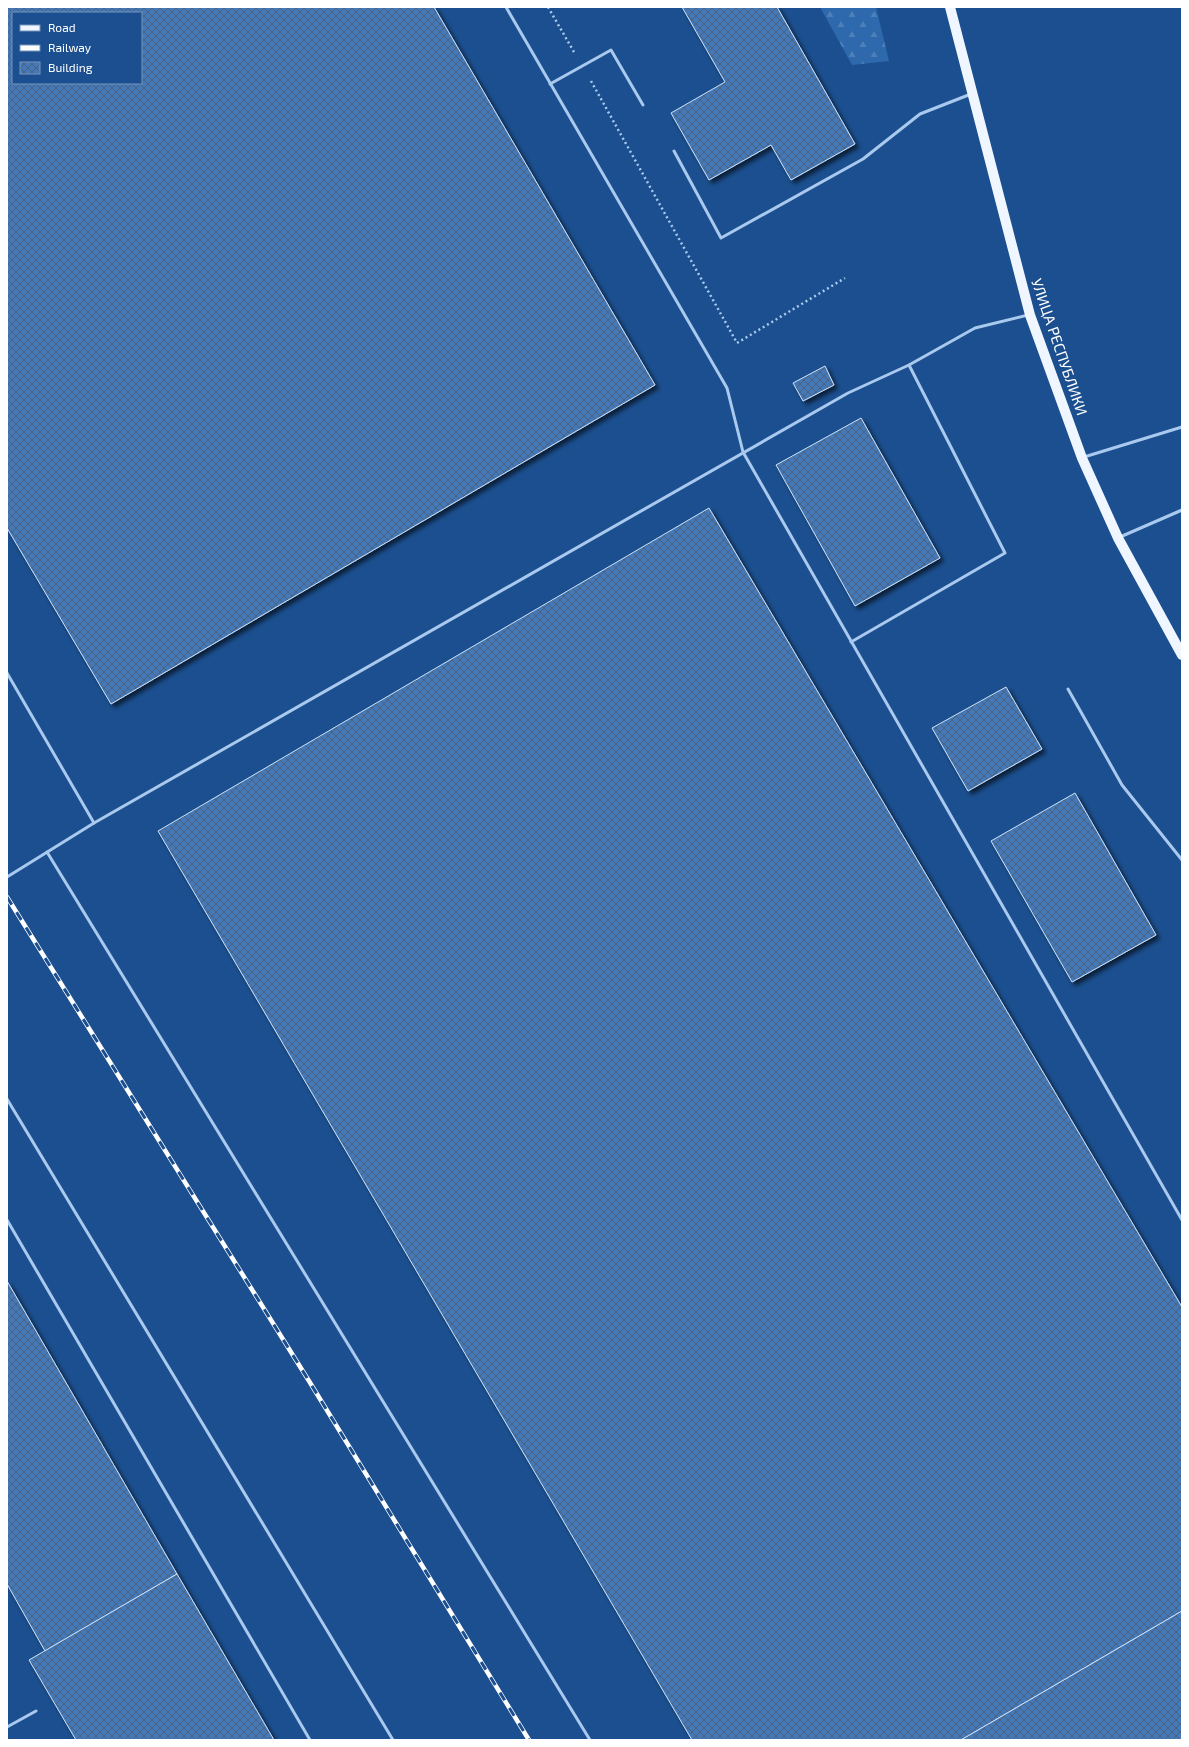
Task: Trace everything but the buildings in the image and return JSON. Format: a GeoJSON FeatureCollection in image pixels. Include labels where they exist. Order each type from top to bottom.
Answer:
{"type":"FeatureCollection","features":[{"type":"Feature","properties":{"kind":"main road","name":"УЛИЦА РЕСПУБЛИКИ"},"geometry":{"type":"LineString","coordinates":[[950,7],[1030,314],[1082,458],[1118,538],[1182,655]]}},
{"type":"Feature","properties":{"kind":"lane"},"geometry":{"type":"LineString","coordinates":[[506,7],[727,388],[743,452],[1182,1220]]}},
{"type":"Feature","properties":{"kind":"lane"},"geometry":{"type":"LineString","coordinates":[[550,84],[611,50],[643,105]]}},
{"type":"Feature","properties":{"kind":"lane"},"geometry":{"type":"LineString","coordinates":[[674,151],[721,238],[863,159],[920,114],[972,93]]}},
{"type":"Feature","properties":{"kind":"lane"},"geometry":{"type":"LineString","coordinates":[[7,877],[94,823],[848,393],[909,365],[975,328],[1030,314]]}},
{"type":"Feature","properties":{"kind":"lane"},"geometry":{"type":"LineString","coordinates":[[851,642],[1005,553],[909,365]]}},
{"type":"Feature","properties":{"kind":"lane"},"geometry":{"type":"LineString","coordinates":[[1082,458],[1182,427]]}},
{"type":"Feature","properties":{"kind":"lane"},"geometry":{"type":"LineString","coordinates":[[1118,538],[1182,510]]}},
{"type":"Feature","properties":{"kind":"lane"},"geometry":{"type":"LineString","coordinates":[[7,673],[94,823]]}},
{"type":"Feature","properties":{"kind":"lane"},"geometry":{"type":"LineString","coordinates":[[1068,689],[1122,785],[1182,860]]}},
{"type":"Feature","properties":{"kind":"lane"},"geometry":{"type":"LineString","coordinates":[[47,852],[590,1740]]}},
{"type":"Feature","properties":{"kind":"lane"},"geometry":{"type":"LineString","coordinates":[[7,1099],[393,1740]]}},
{"type":"Feature","properties":{"kind":"lane"},"geometry":{"type":"LineString","coordinates":[[7,1220],[310,1740]]}},
{"type":"Feature","properties":{"kind":"lane"},"geometry":{"type":"LineString","coordinates":[[7,1727],[36,1710]]}},
{"type":"Feature","properties":{"kind":"path"},"geometry":{"type":"LineString","coordinates":[[548,7],[737,343],[845,278]]}},
{"type":"Feature","properties":{"kind":"green space"},"geometry":{"type":"Polygon","coordinates":[[[820,7],[876,7],[889,61],[852,65],[820,7]]]}},
{"type":"Feature","properties":{"kind":"railway"},"geometry":{"type":"LineString","coordinates":[[7,897],[309,1381],[529,1740]]}}]}
